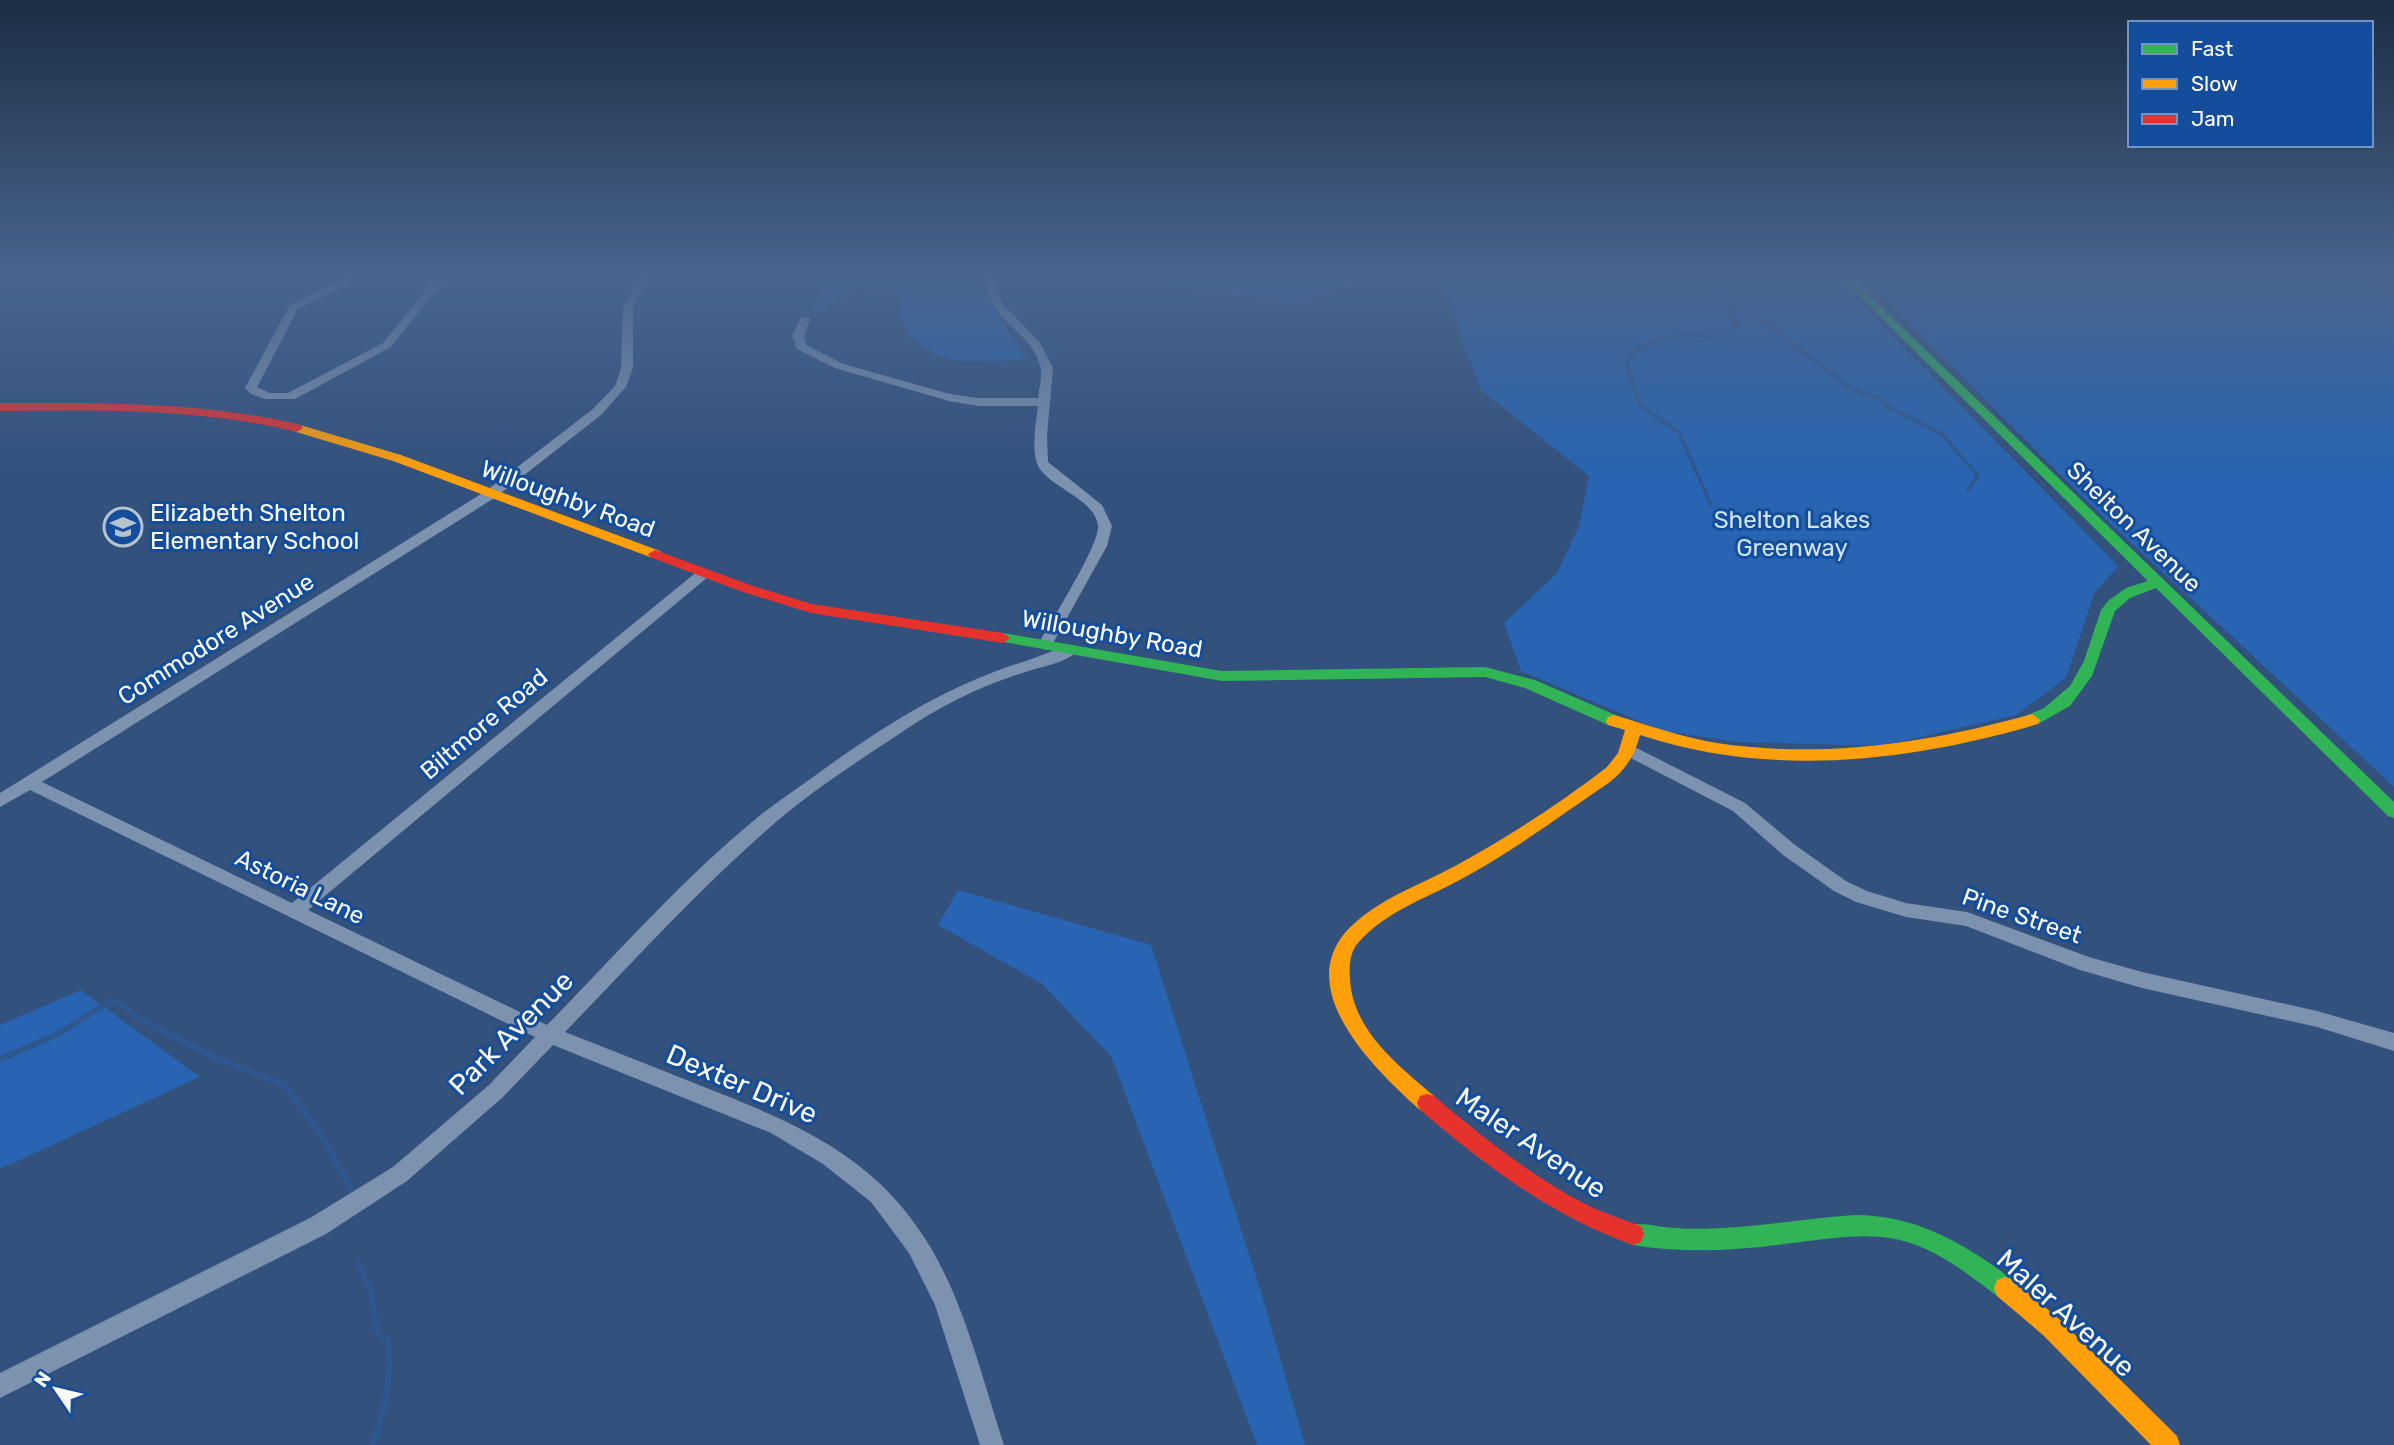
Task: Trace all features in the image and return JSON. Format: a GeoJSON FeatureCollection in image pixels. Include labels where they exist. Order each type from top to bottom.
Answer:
{"type":"FeatureCollection","features":[{"type":"Feature","properties":{"kind":"street"},"geometry":{"type":"LineString","coordinates":[[275,342],[251,388],[272,398],[290,396],[389,342]]}},
{"type":"Feature","properties":{"kind":"street","name":"Commodore Avenue"},"geometry":{"type":"LineString","coordinates":[[0,801],[491,494],[597,412],[621,387],[627,368],[627,342]]}},
{"type":"Feature","properties":{"kind":"street"},"geometry":{"type":"LineString","coordinates":[[800,342],[802,347],[839,366],[948,397],[978,402],[1044,402]]}},
{"type":"Feature","properties":{"kind":"street"},"geometry":{"type":"LineString","coordinates":[[1022,666],[1100,546],[1105,526],[1097,509],[1049,471],[1042,462],[1040,451],[1046,368],[1040,349],[1034,342]]}},
{"type":"Feature","properties":{"kind":"street","name":"Shelton Avenue"},"geometry":{"type":"LineString","coordinates":[[1912,342],[2394,812]]}},
{"type":"Feature","properties":{"kind":"street","name":"Willoughby Road"},"geometry":{"type":"LineString","coordinates":[[0,407],[169,407],[241,413],[397,458],[759,593],[829,612],[1222,676],[1266,677],[1455,670],[1485,672],[1519,678],[1545,687],[1633,729],[1718,748],[1843,755],[1879,753],[1940,743],[2030,721],[2062,705],[2078,689],[2090,670],[2108,610],[2113,602],[2139,587],[2160,583]]}},
{"type":"Feature","properties":{"kind":"street","name":"Biltmore Road"},"geometry":{"type":"LineString","coordinates":[[295,911],[704,573]]}},
{"type":"Feature","properties":{"kind":"street","name":"Park Avenue"},"geometry":{"type":"LineString","coordinates":[[0,1387],[254,1260],[368,1195],[427,1153],[461,1124],[692,888],[764,822],[860,752],[932,705],[962,689],[1022,666],[1055,658],[1071,650]]}},
{"type":"Feature","properties":{"kind":"street"},"geometry":{"type":"LineString","coordinates":[[1629,750],[1633,729]]}},
{"type":"Feature","properties":{"kind":"street","name":"Pine Street"},"geometry":{"type":"LineString","coordinates":[[1629,750],[1739,807],[1789,850],[1862,898],[1906,910],[1967,919],[2087,964],[2142,980],[2317,1019],[2394,1042]]}},
{"type":"Feature","properties":{"kind":"street","name":"Maler Avenue"},"geometry":{"type":"LineString","coordinates":[[1629,750],[1624,761],[1566,804],[1477,862],[1378,917],[1356,933],[1343,952],[1339,978],[1346,1010],[1364,1039],[1404,1081],[1471,1141],[1551,1194],[1609,1226],[1662,1238],[1712,1240],[1877,1226],[1913,1233],[1931,1240],[1981,1270],[2028,1308],[2167,1445]]}},
{"type":"Feature","properties":{"kind":"street","name":"Astoria Lane"},"geometry":{"type":"LineString","coordinates":[[29,783],[550,1034]]}},
{"type":"Feature","properties":{"kind":"street","name":"Dexter Drive"},"geometry":{"type":"LineString","coordinates":[[550,1034],[652,1078],[778,1126],[830,1157],[879,1195],[917,1245],[945,1302],[992,1445]]}},
{"type":"Feature","properties":{"kind":"green space"},"geometry":{"type":"Polygon","coordinates":[[[918,342],[1016,342],[1027,360],[962,361],[938,356],[918,342]]]}},
{"type":"Feature","properties":{"kind":"green space","name":"Shelton Lakes Greenway"},"geometry":{"type":"Polygon","coordinates":[[[1463,342],[1899,342],[2118,566],[2094,594],[2066,678],[2016,715],[1881,746],[1739,742],[1662,731],[1521,671],[1504,623],[1557,573],[1579,526],[1589,476],[1481,390],[1463,342]]]}},
{"type":"Feature","properties":{"kind":"green space"},"geometry":{"type":"Polygon","coordinates":[[[1928,342],[2394,342],[2394,787],[2099,513],[1928,342]]]}},
{"type":"Feature","properties":{"kind":"green space"},"geometry":{"type":"Polygon","coordinates":[[[958,890],[1151,945],[1261,1292],[1305,1445],[1257,1445],[1111,1056],[1042,984],[938,925],[958,890]]]}},
{"type":"Feature","properties":{"kind":"green space"},"geometry":{"type":"Polygon","coordinates":[[[81,990],[200,1077],[0,1169],[0,1025],[81,990]]]}},
{"type":"Feature","properties":{"kind":"waterway"},"geometry":{"type":"LineString","coordinates":[[1651,342],[1629,357],[1627,365],[1640,405],[1679,432],[1711,505]]}},
{"type":"Feature","properties":{"kind":"waterway"},"geometry":{"type":"LineString","coordinates":[[1790,342],[1853,390],[1880,398],[1890,408],[1942,434],[1978,476],[1968,490]]}},
{"type":"Feature","properties":{"kind":"waterway"},"geometry":{"type":"LineString","coordinates":[[0,1059],[58,1034],[110,1001],[123,1005],[135,1016],[216,1058],[285,1085],[323,1138],[351,1189]]}},
{"type":"Feature","properties":{"kind":"waterway"},"geometry":{"type":"LineString","coordinates":[[359,1264],[371,1291],[377,1332],[388,1340],[387,1393],[372,1445]]}},
{"type":"Feature","properties":{"kind":"traffic: fast"},"geometry":{"type":"LineString","coordinates":[[1912,342],[2394,812]]}},
{"type":"Feature","properties":{"kind":"traffic: fast"},"geometry":{"type":"LineString","coordinates":[[2032,720],[2050,712],[2075,690],[2091,661],[2108,610],[2113,604],[2131,592],[2159,583]]}},
{"type":"Feature","properties":{"kind":"traffic: fast"},"geometry":{"type":"LineString","coordinates":[[1003,638],[1222,676],[1485,672],[1530,684],[1614,721]]}},
{"type":"Feature","properties":{"kind":"traffic: fast"},"geometry":{"type":"LineString","coordinates":[[1633,1234],[1708,1240],[1840,1227],[1899,1229],[1942,1245],[2005,1288]]}},
{"type":"Feature","properties":{"kind":"traffic: slow"},"geometry":{"type":"LineString","coordinates":[[297,428],[397,458],[655,554]]}},
{"type":"Feature","properties":{"kind":"traffic: slow"},"geometry":{"type":"LineString","coordinates":[[1614,721],[1664,737],[1716,748],[1769,754],[1822,755],[1929,745],[2032,720]]}},
{"type":"Feature","properties":{"kind":"traffic: slow"},"geometry":{"type":"LineString","coordinates":[[1427,1103],[1381,1061],[1355,1028],[1341,990],[1340,970],[1347,943],[1376,916],[1488,856],[1604,778],[1625,754],[1633,729]]}},
{"type":"Feature","properties":{"kind":"traffic: slow"},"geometry":{"type":"LineString","coordinates":[[2005,1288],[2051,1327],[2168,1445]]}},
{"type":"Feature","properties":{"kind":"traffic: jam"},"geometry":{"type":"LineString","coordinates":[[0,407],[112,406],[187,409],[260,419],[297,428]]}},
{"type":"Feature","properties":{"kind":"traffic: jam"},"geometry":{"type":"LineString","coordinates":[[655,554],[748,589],[811,608],[1003,638]]}},
{"type":"Feature","properties":{"kind":"traffic: jam"},"geometry":{"type":"LineString","coordinates":[[1427,1103],[1472,1141],[1552,1197],[1607,1225],[1633,1234]]}},
{"type":"Feature","properties":{"kind":"place","name":"Elizabeth Shelton Elementary School"},"geometry":{"type":"Point","coordinates":[123,527]}}]}
